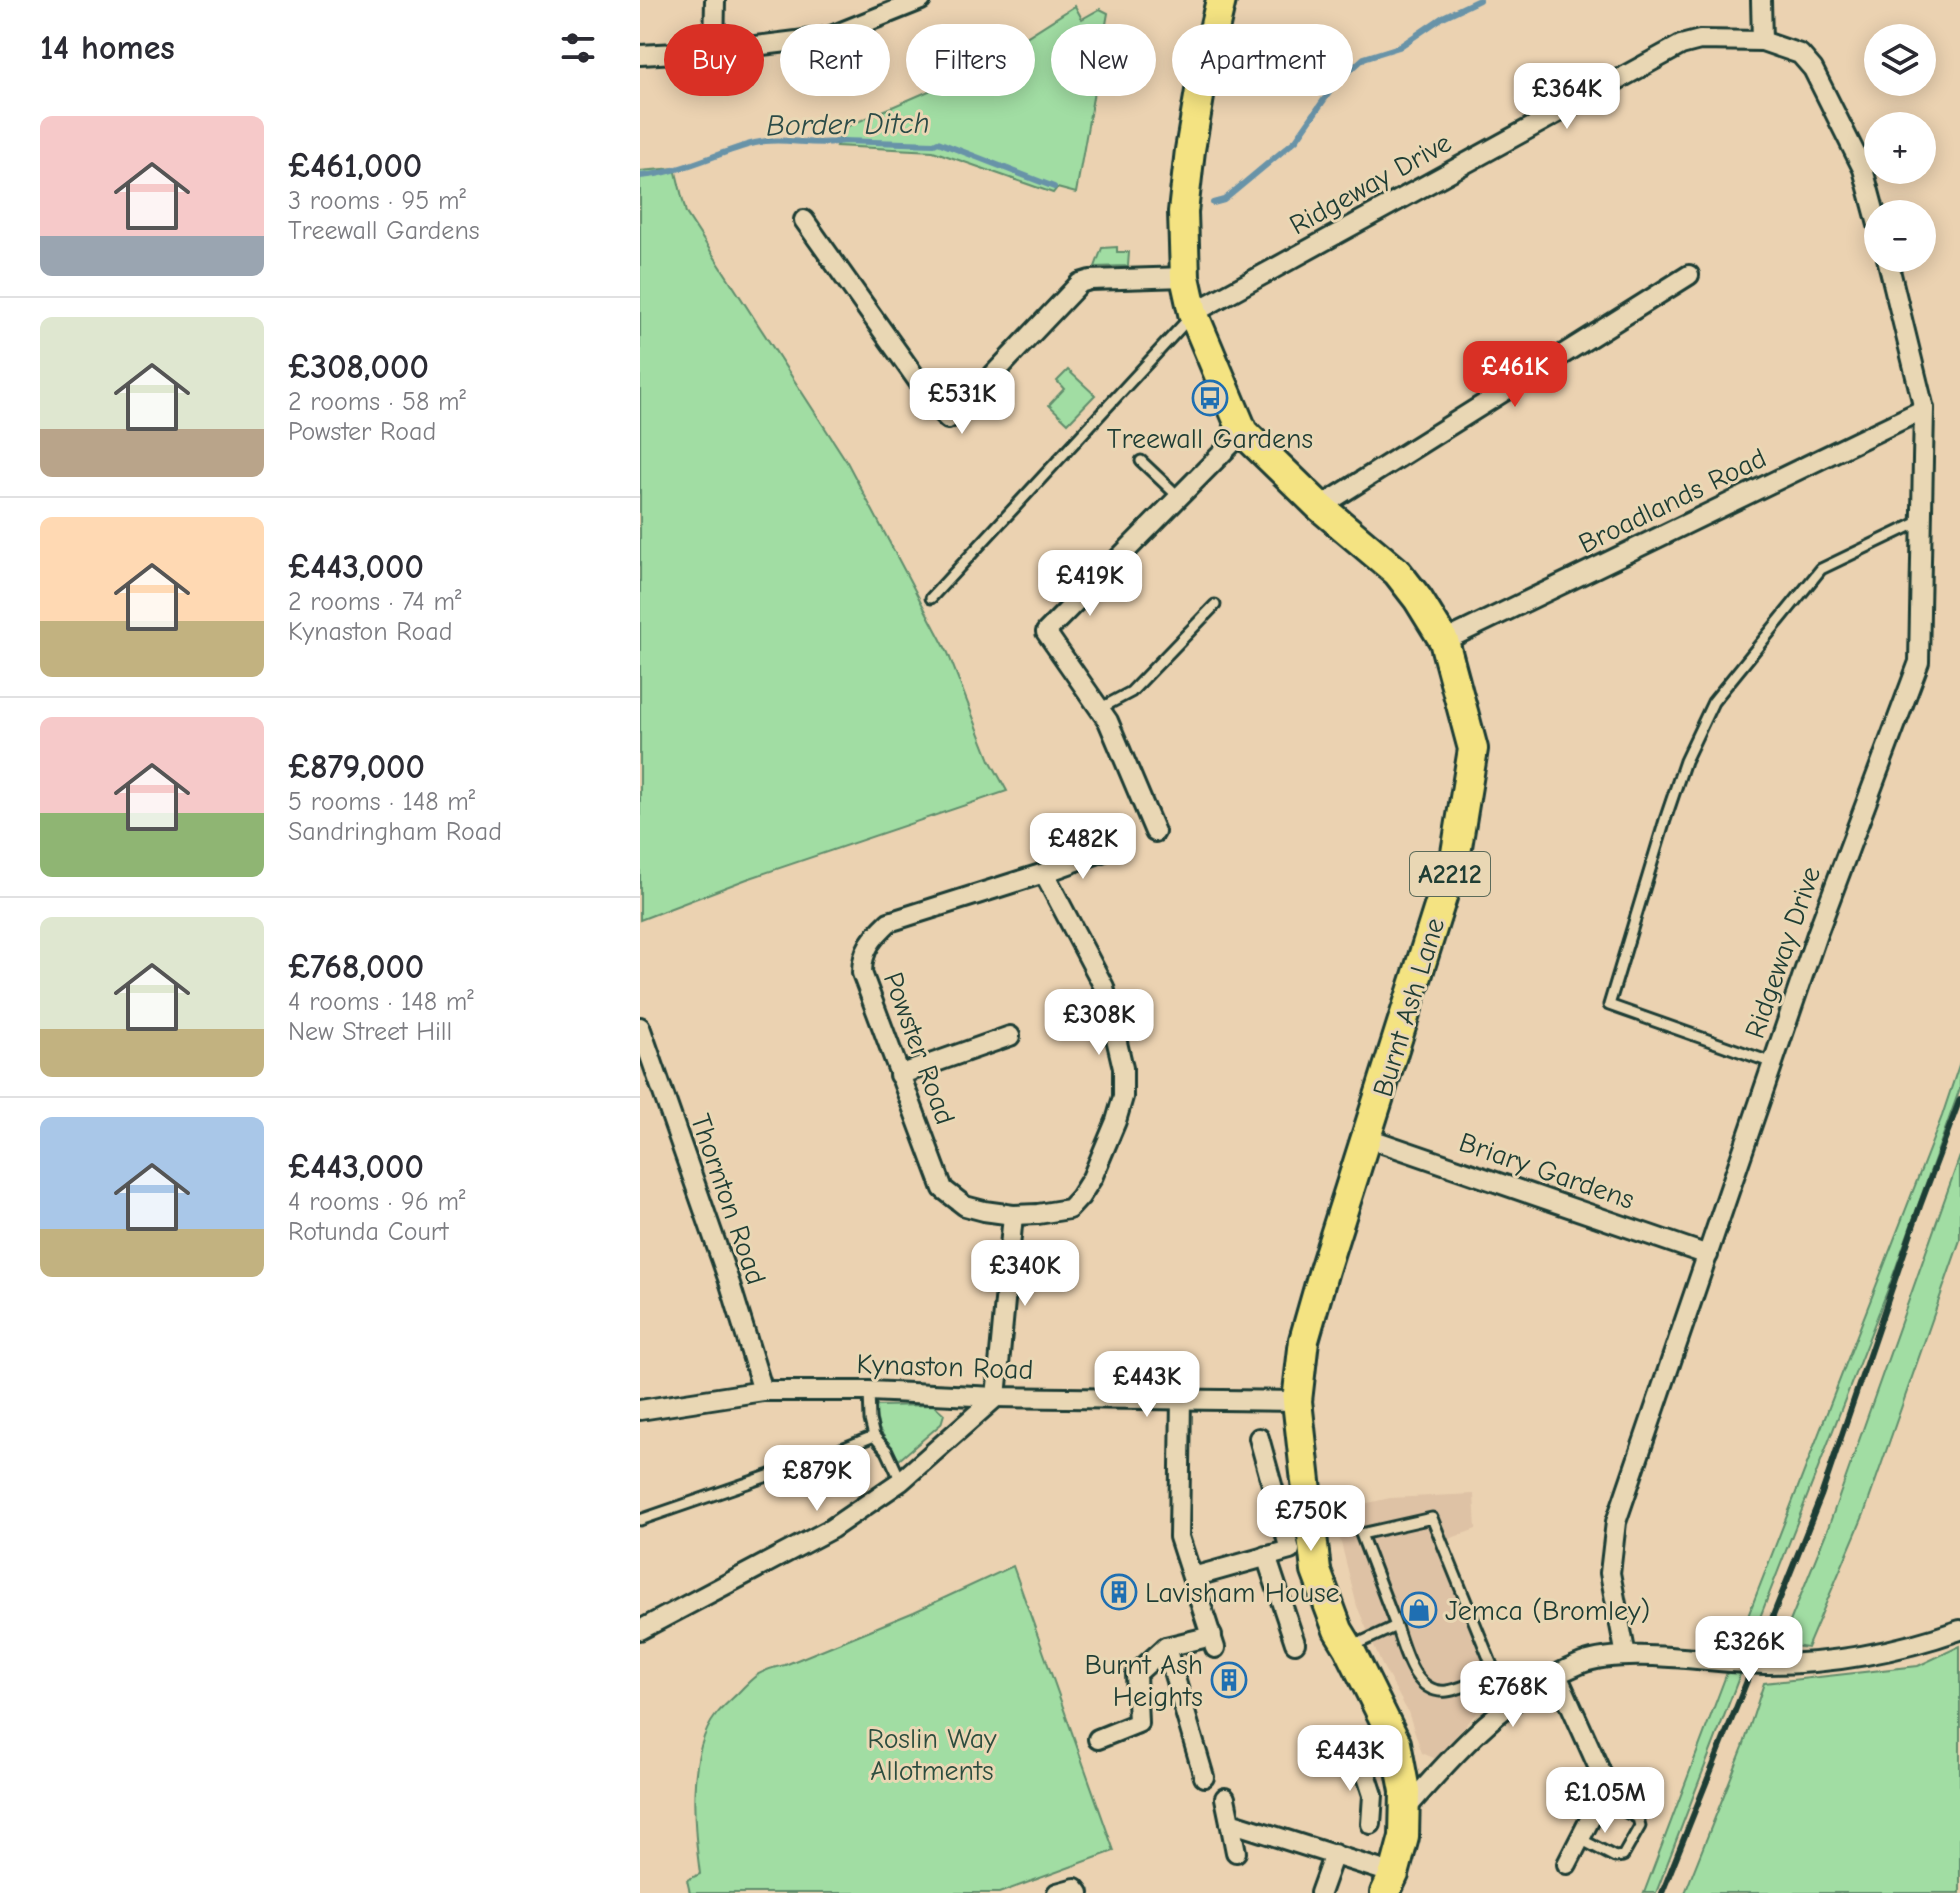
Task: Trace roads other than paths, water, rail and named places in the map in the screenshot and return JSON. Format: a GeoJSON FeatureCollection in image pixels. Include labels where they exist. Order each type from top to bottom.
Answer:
{"type":"FeatureCollection","features":[{"type":"Feature","properties":{"kind":"main road","name":"Burnt Ash Lane"},"geometry":{"type":"LineString","coordinates":[[1221,0],[1190,150],[1183,212],[1185,277],[1193,313],[1243,432],[1320,507],[1397,572],[1444,641],[1473,749],[1456,853],[1304,1340],[1297,1401],[1316,1571],[1338,1630],[1396,1743],[1406,1800],[1404,1837],[1390,1884]]}},
{"type":"Feature","properties":{"kind":"street"},"geometry":{"type":"LineString","coordinates":[[715,0],[715,24]]}},
{"type":"Feature","properties":{"kind":"street"},"geometry":{"type":"LineString","coordinates":[[764,45],[829,37],[921,0]]}},
{"type":"Feature","properties":{"kind":"street"},"geometry":{"type":"LineString","coordinates":[[1761,0],[1762,41]]}},
{"type":"Feature","properties":{"kind":"street","name":"Ridgeway Drive"},"geometry":{"type":"LineString","coordinates":[[1193,313],[1681,45],[1700,40],[1762,41],[1800,54],[1813,69],[1863,169],[1871,200]]}},
{"type":"Feature","properties":{"kind":"street"},"geometry":{"type":"LineString","coordinates":[[640,55],[664,54]]}},
{"type":"Feature","properties":{"kind":"street"},"geometry":{"type":"LineString","coordinates":[[804,220],[948,419],[953,418],[1080,283],[1090,280],[1185,277]]}},
{"type":"Feature","properties":{"kind":"street","name":"Ridgeway Drive"},"geometry":{"type":"LineString","coordinates":[[1626,1656],[1610,1573],[1616,1522],[1817,934],[1919,662],[1924,409],[1890,272]]}},
{"type":"Feature","properties":{"kind":"street"},"geometry":{"type":"LineString","coordinates":[[1320,507],[1689,275]]}},
{"type":"Feature","properties":{"kind":"street","name":"Broadlands Road"},"geometry":{"type":"LineString","coordinates":[[1444,641],[1924,409]]}},
{"type":"Feature","properties":{"kind":"street"},"geometry":{"type":"LineString","coordinates":[[1155,832],[1108,721],[1046,632],[1243,432]]}},
{"type":"Feature","properties":{"kind":"street","name":"Powster Road"},"geometry":{"type":"LineString","coordinates":[[1044,873],[1104,987],[1123,1068],[1123,1097],[1106,1150],[1080,1197],[1069,1209],[1013,1215],[965,1206],[943,1189],[862,973],[862,958],[874,936],[889,922],[1107,850]]}},
{"type":"Feature","properties":{"kind":"street","name":"Thornton Road"},"geometry":{"type":"LineString","coordinates":[[640,1027],[730,1284],[763,1391]]}},
{"type":"Feature","properties":{"kind":"street"},"geometry":{"type":"LineString","coordinates":[[899,1075],[1010,1036]]}},
{"type":"Feature","properties":{"kind":"street","name":"Briary Gardens"},"geometry":{"type":"LineString","coordinates":[[1368,1138],[1708,1255]]}},
{"type":"Feature","properties":{"kind":"street"},"geometry":{"type":"LineString","coordinates":[[640,1630],[831,1529],[901,1481],[996,1397],[1013,1215]]}},
{"type":"Feature","properties":{"kind":"street","name":"Kynaston Road"},"geometry":{"type":"LineString","coordinates":[[640,1410],[763,1391],[1297,1401]]}},
{"type":"Feature","properties":{"kind":"street"},"geometry":{"type":"LineString","coordinates":[[1098,1739],[1138,1723],[1136,1674],[1166,1647],[1214,1642],[1179,1537],[1181,1398]]}},
{"type":"Feature","properties":{"kind":"street"},"geometry":{"type":"LineString","coordinates":[[1193,1577],[1290,1550],[1259,1438]]}},
{"type":"Feature","properties":{"kind":"street"},"geometry":{"type":"LineString","coordinates":[[1266,1556],[1295,1643]]}},
{"type":"Feature","properties":{"kind":"street"},"geometry":{"type":"LineString","coordinates":[[1373,1795],[1406,1800],[1432,1779],[1510,1702],[1584,1662],[1626,1656],[1772,1664],[1862,1656],[1960,1630]]}},
{"type":"Feature","properties":{"kind":"street"},"geometry":{"type":"LineString","coordinates":[[1166,1647],[1204,1777]]}},
{"type":"Feature","properties":{"kind":"street"},"geometry":{"type":"LineString","coordinates":[[1557,1675],[1607,1786],[1567,1864]]}},
{"type":"Feature","properties":{"kind":"street"},"geometry":{"type":"LineString","coordinates":[[1361,1758],[1373,1795],[1371,1824]]}},
{"type":"Feature","properties":{"kind":"street"},"geometry":{"type":"LineString","coordinates":[[1225,1798],[1236,1852]]}},
{"type":"Feature","properties":{"kind":"street"},"geometry":{"type":"LineString","coordinates":[[1230,1822],[1334,1854],[1390,1884]]}},
{"type":"Feature","properties":{"kind":"street"},"geometry":{"type":"LineString","coordinates":[[1320,1893],[1334,1854]]}},
{"type":"Feature","properties":{"kind":"street"},"geometry":{"type":"LineString","coordinates":[[1057,1893],[1075,1888],[1079,1893]]}},
{"type":"Feature","properties":{"kind":"lane"},"geometry":{"type":"LineString","coordinates":[[931,598],[1193,313]]}},
{"type":"Feature","properties":{"kind":"lane"},"geometry":{"type":"LineString","coordinates":[[1141,461],[1179,497]]}},
{"type":"Feature","properties":{"kind":"lane"},"geometry":{"type":"LineString","coordinates":[[1773,1063],[1609,1005],[1685,761],[1713,702],[1821,569],[1922,521]]}},
{"type":"Feature","properties":{"kind":"lane"},"geometry":{"type":"LineString","coordinates":[[1099,709],[1131,692],[1215,605]]}},
{"type":"Feature","properties":{"kind":"lane"},"geometry":{"type":"LineString","coordinates":[[869,1391],[874,1436],[887,1451],[901,1481]]}},
{"type":"Feature","properties":{"kind":"lane"},"geometry":{"type":"LineString","coordinates":[[640,1520],[874,1436]]}},
{"type":"Feature","properties":{"kind":"lane"},"geometry":{"type":"LineString","coordinates":[[1495,1673],[1445,1691],[1423,1684],[1410,1664],[1361,1534],[1432,1518],[1495,1673],[1510,1702]]}},
{"type":"Feature","properties":{"kind":"lane"},"geometry":{"type":"LineString","coordinates":[[1349,1648],[1396,1626]]}},
{"type":"Feature","properties":{"kind":"lane"},"geometry":{"type":"LineString","coordinates":[[1580,1839],[1615,1857],[1623,1856],[1640,1826],[1638,1818],[1600,1799]]}},
{"type":"Feature","properties":{"kind":"waterway","name":"Border Ditch"},"geometry":{"type":"LineString","coordinates":[[1213,203],[1224,200],[1296,140],[1335,84],[1364,58],[1399,47],[1443,17],[1479,0]]}},
{"type":"Feature","properties":{"kind":"waterway","name":"Border Ditch"},"geometry":{"type":"LineString","coordinates":[[640,176],[670,171],[766,141],[938,142],[1054,187]]}},
{"type":"Feature","properties":{"kind":"railway"},"geometry":{"type":"LineString","coordinates":[[1662,1893],[1821,1496],[1960,1099]]}},
{"type":"Feature","properties":{"kind":"place","name":"Treewall Gardens"},"geometry":{"type":"Point","coordinates":[1210,398]}},
{"type":"Feature","properties":{"kind":"place","name":"Lavisham House"},"geometry":{"type":"Point","coordinates":[1119,1592]}},
{"type":"Feature","properties":{"kind":"place","name":"Jemca (Bromley)"},"geometry":{"type":"Point","coordinates":[1419,1610]}},
{"type":"Feature","properties":{"kind":"place","name":"Burnt Ash Heights"},"geometry":{"type":"Point","coordinates":[1229,1680]}},
{"type":"Feature","properties":{"kind":"park label","name":"Roslin Way Allotments"},"geometry":{"type":"Point","coordinates":[932,1754]}}]}
